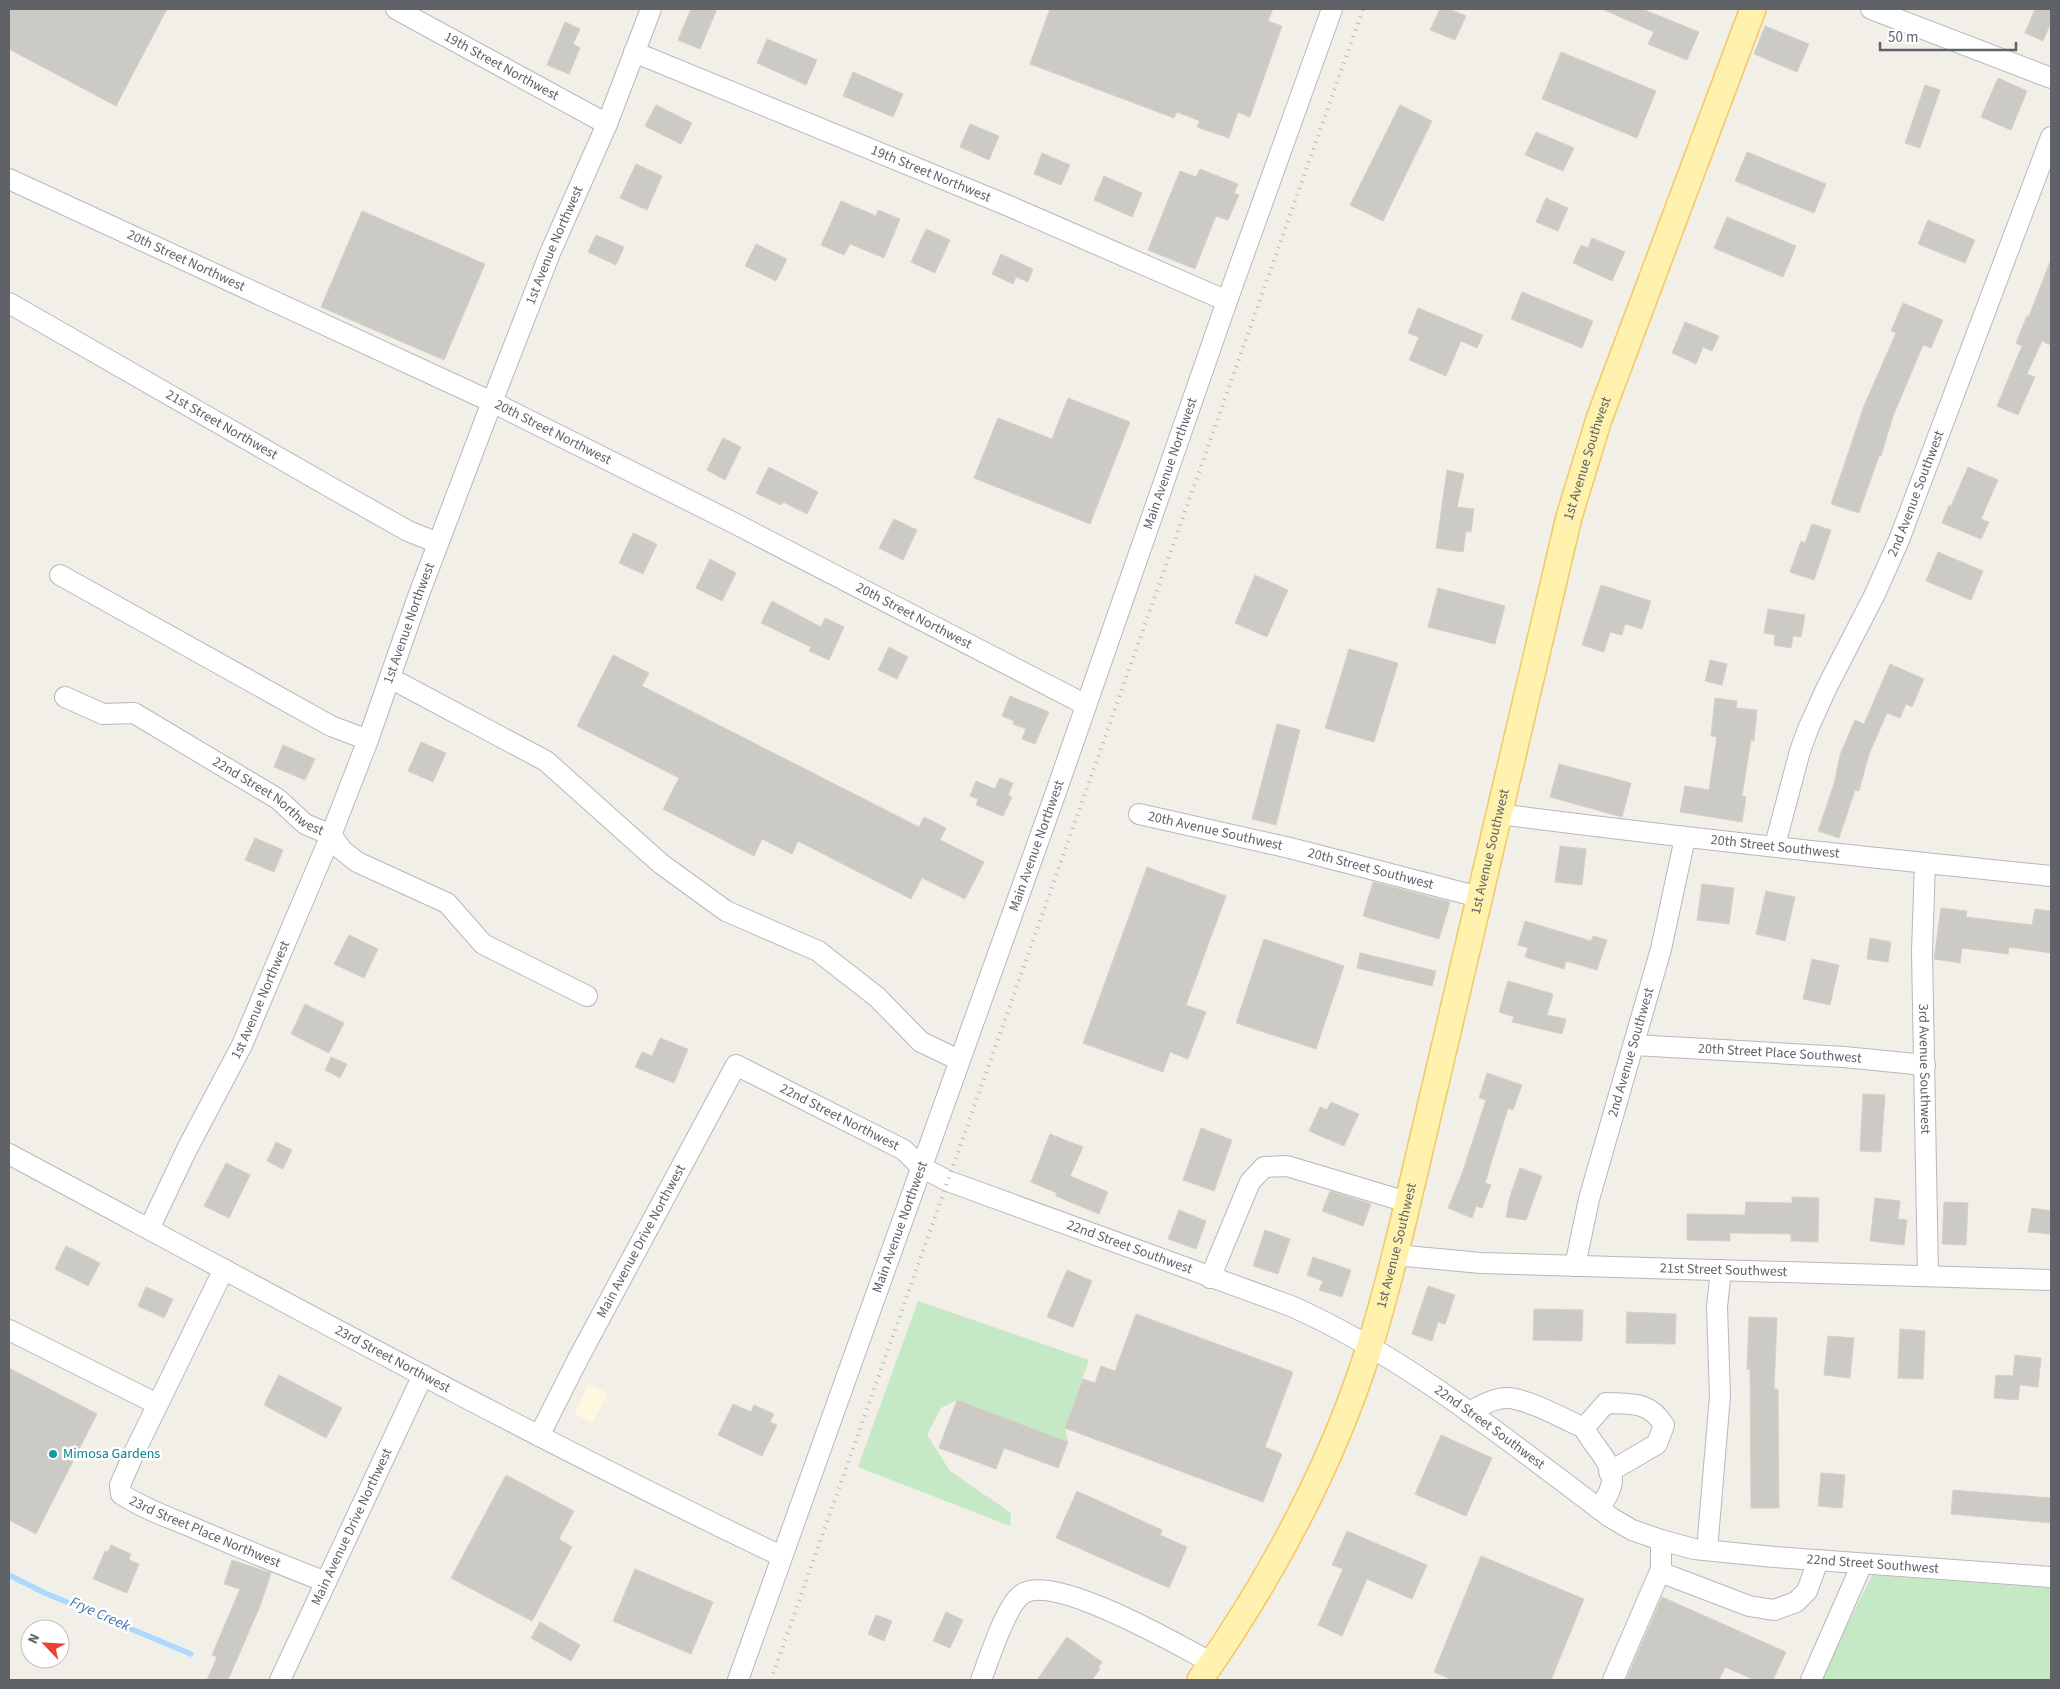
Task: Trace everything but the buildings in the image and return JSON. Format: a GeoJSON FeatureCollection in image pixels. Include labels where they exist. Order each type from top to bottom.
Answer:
{"type":"FeatureCollection","features":[{"type":"Feature","properties":{"kind":"main road","name":"1st Avenue Southwest"},"geometry":{"type":"LineString","coordinates":[[1206,1672],[1268,1574],[1297,1519],[1346,1411],[1369,1348],[1395,1255],[1569,517],[1585,461],[1672,222],[1753,9]]}},
{"type":"Feature","properties":{"kind":"street","name":"19th Street Northwest"},"geometry":{"type":"LineString","coordinates":[[396,9],[607,124]]}},
{"type":"Feature","properties":{"kind":"street","name":"1st Avenue Northwest"},"geometry":{"type":"LineString","coordinates":[[149,1229],[187,1149],[242,1045],[331,835],[368,740],[438,543],[492,402],[550,253],[607,124],[651,9]]}},
{"type":"Feature","properties":{"kind":"street","name":"Main Avenue Northwest"},"geometry":{"type":"LineString","coordinates":[[738,1680],[1332,9]]}},
{"type":"Feature","properties":{"kind":"street"},"geometry":{"type":"LineString","coordinates":[[1871,9],[2051,78]]}},
{"type":"Feature","properties":{"kind":"street","name":"19th Street Northwest"},"geometry":{"type":"LineString","coordinates":[[634,52],[1009,206],[1227,301]]}},
{"type":"Feature","properties":{"kind":"street","name":"2nd Avenue Southwest"},"geometry":{"type":"LineString","coordinates":[[1775,845],[1800,751],[1808,729],[1826,687],[1876,594],[1899,540],[2051,137]]}},
{"type":"Feature","properties":{"kind":"street","name":"20th Street Northwest"},"geometry":{"type":"LineString","coordinates":[[9,179],[492,402],[732,522],[1086,705]]}},
{"type":"Feature","properties":{"kind":"street","name":"21st Street Northwest"},"geometry":{"type":"LineString","coordinates":[[9,303],[408,531],[438,543]]}},
{"type":"Feature","properties":{"kind":"street"},"geometry":{"type":"LineString","coordinates":[[60,575],[331,726],[368,740]]}},
{"type":"Feature","properties":{"kind":"street"},"geometry":{"type":"LineString","coordinates":[[390,678],[546,761],[660,863],[726,911],[818,951],[877,997],[921,1042],[959,1060]]}},
{"type":"Feature","properties":{"kind":"street","name":"22nd Street Northwest"},"geometry":{"type":"LineString","coordinates":[[65,697],[102,714],[134,714],[278,799],[306,824],[331,835],[342,850],[357,862],[447,903],[483,944],[587,996]]}},
{"type":"Feature","properties":{"kind":"street","name":"20th Avenue Southwest"},"geometry":{"type":"LineString","coordinates":[[1140,814],[1290,848]]}},
{"type":"Feature","properties":{"kind":"street","name":"20th Street Southwest"},"geometry":{"type":"LineString","coordinates":[[1499,814],[1685,838],[1775,845],[1832,854],[2051,876]]}},
{"type":"Feature","properties":{"kind":"street","name":"2nd Avenue Southwest"},"geometry":{"type":"LineString","coordinates":[[1575,1266],[1589,1199],[1661,949],[1685,838]]}},
{"type":"Feature","properties":{"kind":"street","name":"20th Street Southwest"},"geometry":{"type":"LineString","coordinates":[[1290,848],[1479,897]]}},
{"type":"Feature","properties":{"kind":"street","name":"3rd Avenue Southwest"},"geometry":{"type":"LineString","coordinates":[[1924,863],[1922,951],[1928,1276]]}},
{"type":"Feature","properties":{"kind":"street","name":"20th Street Place Southwest"},"geometry":{"type":"LineString","coordinates":[[1634,1045],[1844,1057],[1925,1065]]}},
{"type":"Feature","properties":{"kind":"street","name":"Main Avenue Drive Northwest"},"geometry":{"type":"LineString","coordinates":[[539,1436],[579,1357],[736,1064],[753,1073]]}},
{"type":"Feature","properties":{"kind":"street","name":"22nd Street Northwest"},"geometry":{"type":"LineString","coordinates":[[753,1073],[904,1150],[921,1167],[948,1180]]}},
{"type":"Feature","properties":{"kind":"street","name":"23rd Street Northwest"},"geometry":{"type":"LineString","coordinates":[[9,1154],[539,1436],[682,1509],[781,1556]]}},
{"type":"Feature","properties":{"kind":"street"},"geometry":{"type":"LineString","coordinates":[[1210,1278],[1250,1182],[1264,1167],[1286,1166],[1407,1202]]}},
{"type":"Feature","properties":{"kind":"street","name":"22nd Street Southwest"},"geometry":{"type":"LineString","coordinates":[[948,1180],[1210,1278],[1291,1306],[1323,1320],[1412,1373],[1469,1412],[1599,1509],[1632,1530],[1661,1540],[1707,1550],[1862,1564],[2051,1577]]}},
{"type":"Feature","properties":{"kind":"street","name":"21st Street Southwest"},"geometry":{"type":"LineString","coordinates":[[1395,1255],[1481,1263],[2051,1280]]}},
{"type":"Feature","properties":{"kind":"street","name":"23rd Street Place Northwest"},"geometry":{"type":"LineString","coordinates":[[224,1269],[156,1404],[120,1485],[121,1494],[131,1501],[326,1582]]}},
{"type":"Feature","properties":{"kind":"street"},"geometry":{"type":"LineString","coordinates":[[1707,1550],[1720,1396],[1717,1307],[1721,1270]]}},
{"type":"Feature","properties":{"kind":"street"},"geometry":{"type":"LineString","coordinates":[[9,1330],[156,1404]]}},
{"type":"Feature","properties":{"kind":"street","name":"Main Avenue Drive Northwest"},"geometry":{"type":"LineString","coordinates":[[280,1680],[423,1375]]}},
{"type":"Feature","properties":{"kind":"street"},"geometry":{"type":"LineString","coordinates":[[1469,1412],[1488,1402],[1508,1398],[1584,1428],[1606,1461],[1612,1480],[1610,1491],[1599,1509]]}},
{"type":"Feature","properties":{"kind":"street"},"geometry":{"type":"LineString","coordinates":[[1584,1428],[1606,1403],[1637,1404],[1650,1409],[1664,1425],[1657,1444],[1609,1472]]}},
{"type":"Feature","properties":{"kind":"street"},"geometry":{"type":"LineString","coordinates":[[1613,1680],[1660,1572],[1661,1540]]}},
{"type":"Feature","properties":{"kind":"street"},"geometry":{"type":"LineString","coordinates":[[1660,1572],[1749,1606],[1774,1610],[1796,1602],[1807,1591],[1818,1560]]}},
{"type":"Feature","properties":{"kind":"street"},"geometry":{"type":"LineString","coordinates":[[1811,1680],[1862,1564]]}},
{"type":"Feature","properties":{"kind":"street"},"geometry":{"type":"LineString","coordinates":[[981,1680],[1006,1616],[1020,1595],[1032,1590],[1051,1590],[1084,1600],[1143,1626],[1206,1672]]}},
{"type":"Feature","properties":{"kind":"shaded area"},"geometry":{"type":"Polygon","coordinates":[[[589,1384],[608,1393],[593,1423],[574,1414],[589,1384]]]}},
{"type":"Feature","properties":{"kind":"green space"},"geometry":{"type":"Polygon","coordinates":[[[918,1301],[1089,1360],[1065,1428],[1068,1442],[957,1400],[941,1408],[927,1435],[950,1471],[1011,1513],[1010,1526],[858,1467],[918,1301]]]}},
{"type":"Feature","properties":{"kind":"green space"},"geometry":{"type":"Polygon","coordinates":[[[1872,1575],[2051,1588],[2051,1680],[1820,1680],[1872,1575]]]}},
{"type":"Feature","properties":{"kind":"waterway","name":"Frye Creek"},"geometry":{"type":"LineString","coordinates":[[9,1575],[45,1593],[191,1654]]}},
{"type":"Feature","properties":{"kind":"railway"},"geometry":{"type":"LineString","coordinates":[[771,1680],[1363,9]]}},
{"type":"Feature","properties":{"kind":"place","name":"Mimosa Gardens"},"geometry":{"type":"Point","coordinates":[53,1454]}}]}
